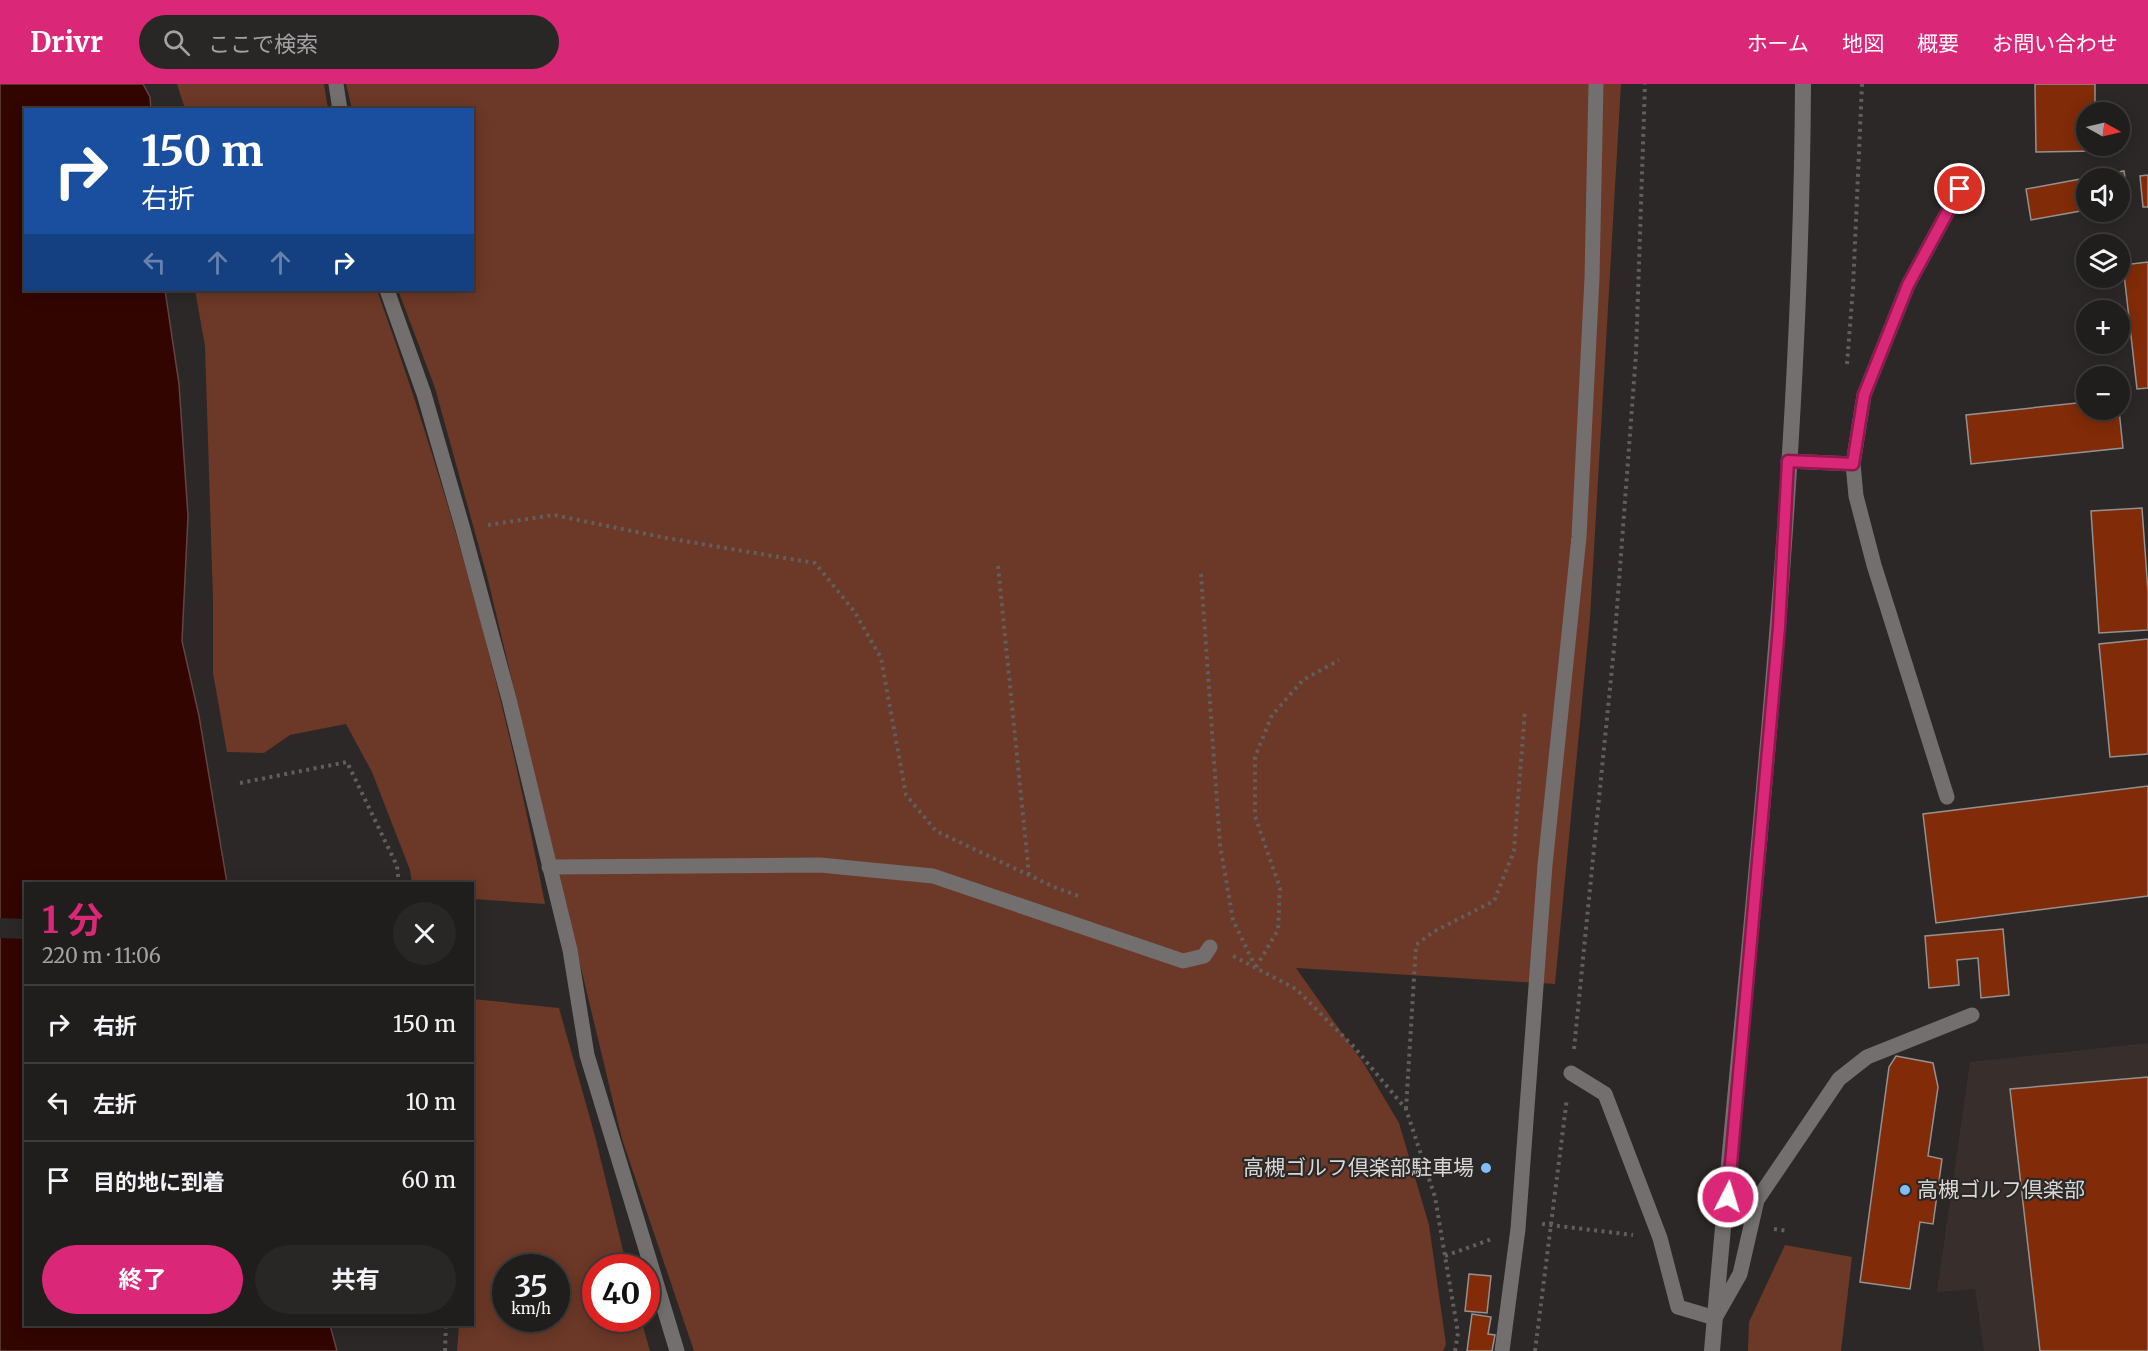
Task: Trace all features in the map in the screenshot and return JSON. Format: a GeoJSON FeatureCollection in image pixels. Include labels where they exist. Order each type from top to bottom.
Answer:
{"type":"FeatureCollection","features":[{"type":"Feature","properties":{"kind":"street"},"geometry":{"type":"LineString","coordinates":[[1712,1351],[1779,627],[1796,346],[1803,84]]}},
{"type":"Feature","properties":{"kind":"lane"},"geometry":{"type":"LineString","coordinates":[[336,84],[340,108]]}},
{"type":"Feature","properties":{"kind":"lane"},"geometry":{"type":"LineString","coordinates":[[1502,1351],[1518,1229],[1545,865],[1579,537],[1592,278],[1596,84]]}},
{"type":"Feature","properties":{"kind":"lane"},"geometry":{"type":"LineString","coordinates":[[1947,797],[1874,565],[1856,496],[1853,464],[1864,395],[1908,285],[1960,189]]}},
{"type":"Feature","properties":{"kind":"lane"},"geometry":{"type":"LineString","coordinates":[[387,291],[424,394],[464,529],[509,699],[570,950],[587,1055],[677,1351]]}},
{"type":"Feature","properties":{"kind":"lane"},"geometry":{"type":"LineString","coordinates":[[1788,461],[1853,464]]}},
{"type":"Feature","properties":{"kind":"lane"},"geometry":{"type":"LineString","coordinates":[[549,867],[820,865],[933,876],[1183,961],[1204,956],[1210,947]]}},
{"type":"Feature","properties":{"kind":"lane"},"geometry":{"type":"LineString","coordinates":[[1571,1073],[1605,1094],[1660,1238],[1678,1307],[1715,1318],[1740,1274],[1757,1200],[1839,1079],[1866,1057],[1972,1015]]}},
{"type":"Feature","properties":{"kind":"path"},"geometry":{"type":"LineString","coordinates":[[1535,1351],[1571,1073],[1618,590],[1636,354],[1645,84]]}},
{"type":"Feature","properties":{"kind":"path"},"geometry":{"type":"LineString","coordinates":[[1847,365],[1853,288],[1862,84]]}},
{"type":"Feature","properties":{"kind":"path"},"geometry":{"type":"LineString","coordinates":[[464,529],[554,515],[666,538],[815,563],[854,611],[881,658],[906,795],[936,831],[1088,900]]}},
{"type":"Feature","properties":{"kind":"path"},"geometry":{"type":"LineString","coordinates":[[998,566],[1029,875]]}},
{"type":"Feature","properties":{"kind":"path"},"geometry":{"type":"LineString","coordinates":[[1201,574],[1220,845],[1233,920],[1256,968]]}},
{"type":"Feature","properties":{"kind":"path"},"geometry":{"type":"LineString","coordinates":[[1256,968],[1278,930],[1280,888],[1255,816],[1255,757],[1272,715],[1303,680],[1339,660]]}},
{"type":"Feature","properties":{"kind":"path"},"geometry":{"type":"LineString","coordinates":[[1455,1351],[1458,1333],[1435,1197],[1406,1109],[1416,945],[1433,932],[1494,901],[1514,851],[1525,710]]}},
{"type":"Feature","properties":{"kind":"path"},"geometry":{"type":"LineString","coordinates":[[240,783],[347,762],[397,866],[399,882]]}},
{"type":"Feature","properties":{"kind":"path"},"geometry":{"type":"LineString","coordinates":[[1210,947],[1296,989],[1354,1047],[1406,1109]]}},
{"type":"Feature","properties":{"kind":"path"},"geometry":{"type":"LineString","coordinates":[[445,1351],[446,1326]]}},
{"type":"Feature","properties":{"kind":"shaded area"},"geometry":{"type":"Polygon","coordinates":[[[0,84],[143,84],[150,97],[151,108],[24,108],[24,291],[165,291],[179,384],[188,516],[182,641],[199,716],[227,882],[24,882],[24,1326],[330,1326],[337,1351],[0,1351],[0,84]]]}},
{"type":"Feature","properties":{"kind":"shaded area"},"geometry":{"type":"Polygon","coordinates":[[[177,84],[324,84],[328,108],[185,108],[177,84]]]}},
{"type":"Feature","properties":{"kind":"shaded area"},"geometry":{"type":"Polygon","coordinates":[[[346,84],[1621,84],[1590,618],[1555,984],[1296,968],[1364,1064],[1399,1123],[1429,1225],[1446,1344],[1443,1351],[694,1351],[622,1139],[487,576],[435,388],[398,291],[474,291],[474,108],[352,108],[346,84]]]}},
{"type":"Feature","properties":{"kind":"shaded area"},"geometry":{"type":"Polygon","coordinates":[[[195,291],[377,291],[428,441],[473,594],[512,748],[545,904],[474,899],[474,882],[412,882],[410,870],[372,772],[346,724],[290,735],[264,753],[227,752],[213,673],[205,346],[195,291]]]}},
{"type":"Feature","properties":{"kind":"shaded area"},"geometry":{"type":"Polygon","coordinates":[[[474,999],[559,1008],[595,1136],[624,1254],[582,1254],[582,1332],[645,1332],[650,1351],[457,1351],[459,1326],[474,1326],[474,999]]]}},
{"type":"Feature","properties":{"kind":"shaded area"},"geometry":{"type":"Polygon","coordinates":[[[2148,1043],[2148,1351],[1984,1351],[1975,1289],[1937,1292],[1970,1062],[2148,1043]]]}},
{"type":"Feature","properties":{"kind":"shaded area"},"geometry":{"type":"Polygon","coordinates":[[[1785,1245],[1852,1257],[1841,1351],[1748,1351],[1749,1322],[1785,1245]]]}},
{"type":"Feature","properties":{"kind":"pier"},"geometry":{"type":"Polygon","coordinates":[[[0,918],[24,919],[24,939],[0,938],[0,918]]]}},
{"type":"Feature","properties":{"kind":"building"},"geometry":{"type":"Polygon","coordinates":[[[2035,84],[2095,84],[2095,102],[2076,102],[2076,151],[2036,152],[2035,84]]]}},
{"type":"Feature","properties":{"kind":"building"},"geometry":{"type":"Polygon","coordinates":[[[2148,175],[2148,207],[2143,207],[2140,176],[2148,175]]]}},
{"type":"Feature","properties":{"kind":"building"},"geometry":{"type":"Polygon","coordinates":[[[2076,180],[2076,212],[2031,220],[2026,189],[2076,180]]]}},
{"type":"Feature","properties":{"kind":"building"},"geometry":{"type":"Polygon","coordinates":[[[2148,262],[2148,388],[2137,389],[2130,327],[2130,300],[2127,300],[2126,288],[2130,288],[2130,264],[2148,262]]]}},
{"type":"Feature","properties":{"kind":"building"},"geometry":{"type":"Polygon","coordinates":[[[2076,403],[2076,420],[2120,420],[2123,448],[1971,464],[1966,415],[2076,403]]]}},
{"type":"Feature","properties":{"kind":"building"},"geometry":{"type":"Polygon","coordinates":[[[2142,508],[2148,592],[2148,630],[2099,633],[2091,511],[2142,508]]]}},
{"type":"Feature","properties":{"kind":"building"},"geometry":{"type":"Polygon","coordinates":[[[2148,639],[2148,754],[2110,757],[2099,644],[2148,639]]]}},
{"type":"Feature","properties":{"kind":"building"},"geometry":{"type":"Polygon","coordinates":[[[2148,786],[2148,896],[1936,923],[1923,814],[2148,786]]]}},
{"type":"Feature","properties":{"kind":"building"},"geometry":{"type":"Polygon","coordinates":[[[2003,929],[2009,995],[1981,998],[1978,958],[1957,960],[1959,985],[1929,988],[1925,936],[2003,929]]]}},
{"type":"Feature","properties":{"kind":"building","name":"高槻ゴルフ倶楽部"},"geometry":{"type":"Polygon","coordinates":[[[1896,1056],[1933,1063],[1938,1087],[1928,1156],[1942,1159],[1933,1224],[1920,1222],[1910,1289],[1860,1282],[1889,1067],[1896,1056]]]}},
{"type":"Feature","properties":{"kind":"building"},"geometry":{"type":"Polygon","coordinates":[[[2148,1077],[2148,1351],[2040,1351],[2010,1089],[2148,1077]]]}},
{"type":"Feature","properties":{"kind":"building"},"geometry":{"type":"Polygon","coordinates":[[[1469,1274],[1491,1276],[1487,1313],[1465,1311],[1469,1274]]]}},
{"type":"Feature","properties":{"kind":"building"},"geometry":{"type":"Polygon","coordinates":[[[1472,1314],[1491,1317],[1488,1334],[1495,1335],[1492,1351],[1467,1351],[1472,1314]]]}},
{"type":"Feature","properties":{"kind":"place","name":"高槻ゴルフ倶楽部駐車場"},"geometry":{"type":"Point","coordinates":[1486,1168]}},
{"type":"Feature","properties":{"kind":"place","name":"高槻ゴルフ倶楽部"},"geometry":{"type":"Point","coordinates":[1905,1190]}},
{"type":"Feature","properties":{"kind":"route"},"geometry":{"type":"LineString","coordinates":[[1728,1197],[1779,627],[1788,461],[1853,464],[1864,395],[1908,285],[1960,189]]}}]}
